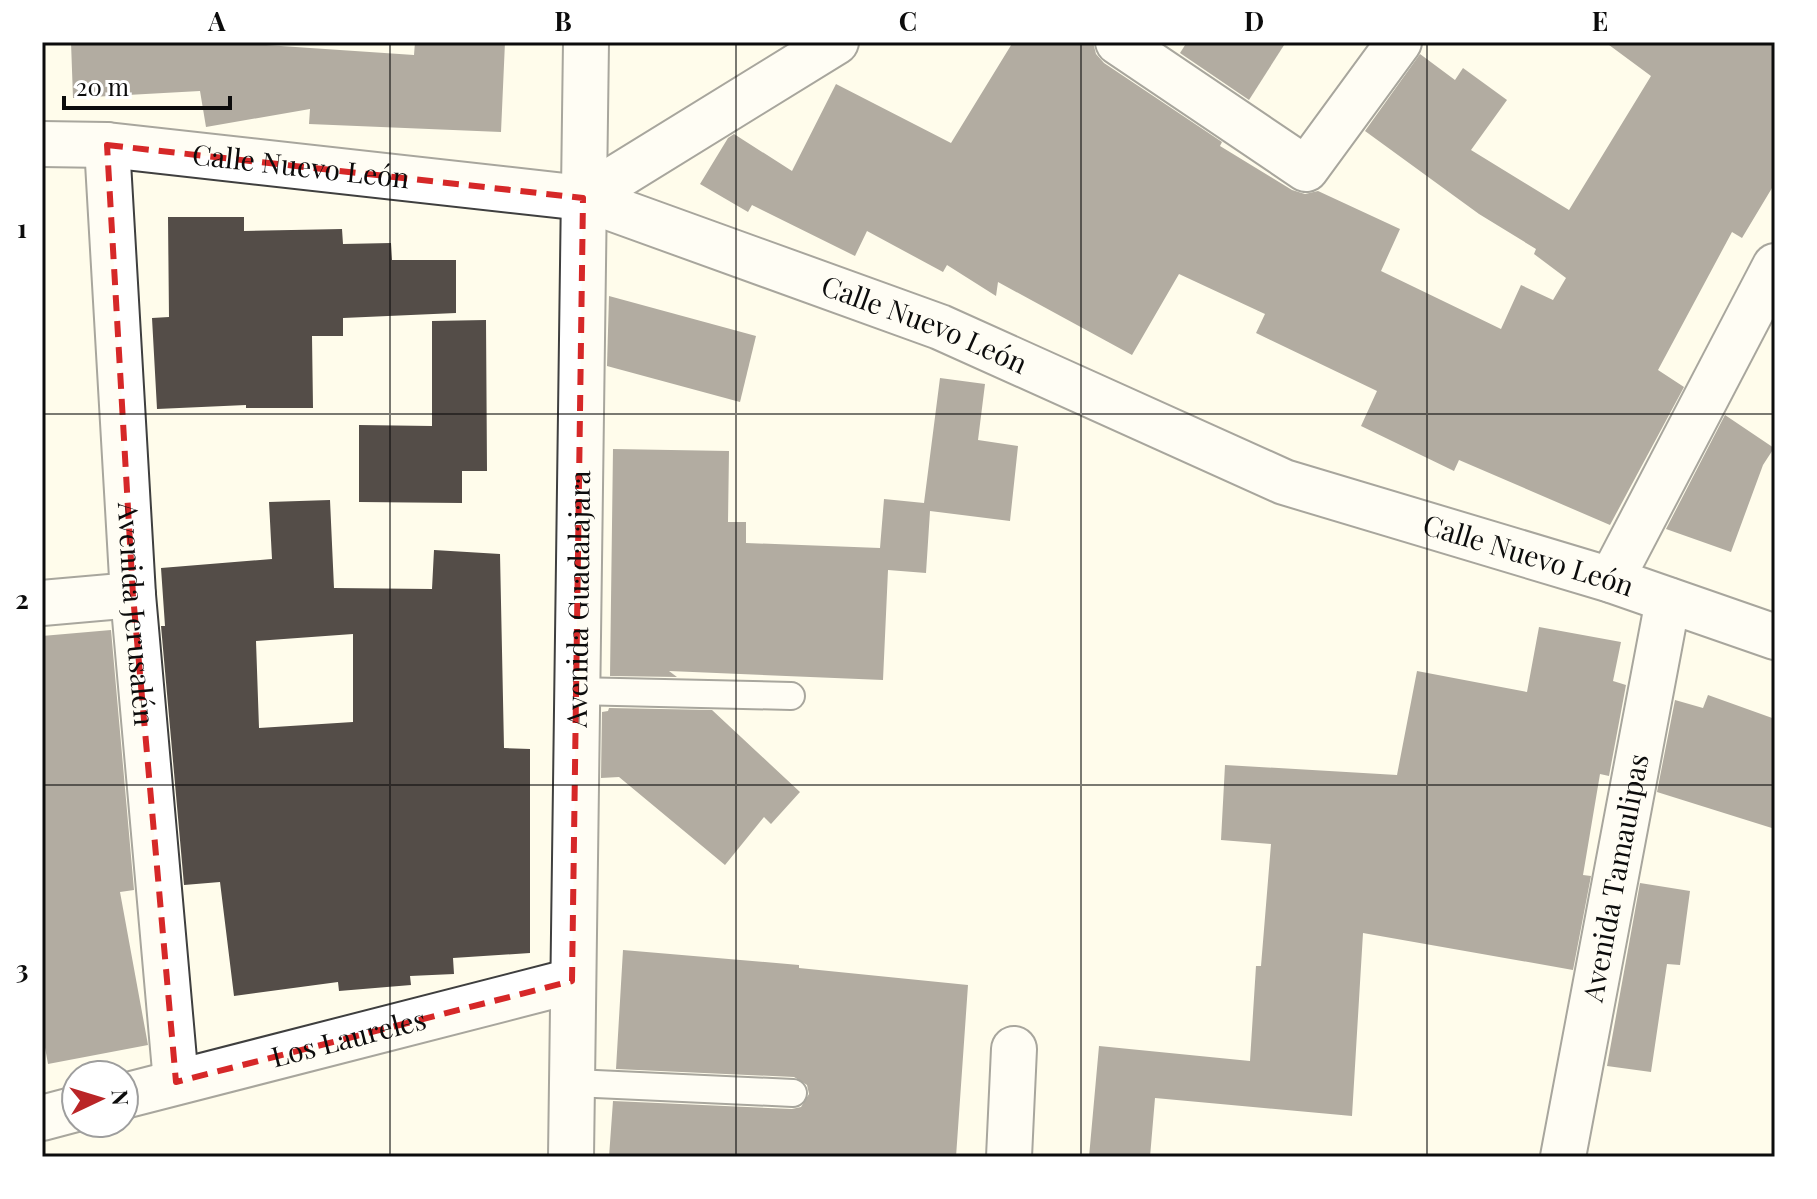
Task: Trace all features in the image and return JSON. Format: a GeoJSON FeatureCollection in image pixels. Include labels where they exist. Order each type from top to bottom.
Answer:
{"type":"FeatureCollection","features":[{"type":"Feature","properties":{"kind":"street","name":"Avenida Guadalajara"},"geometry":{"type":"LineString","coordinates":[[571,1157],[586,42]]}},
{"type":"Feature","properties":{"kind":"street"},"geometry":{"type":"LineString","coordinates":[[583,198],[836,42]]}},
{"type":"Feature","properties":{"kind":"street"},"geometry":{"type":"LineString","coordinates":[[1118,42],[1306,169],[1399,42]]}},
{"type":"Feature","properties":{"kind":"street","name":"Calle Nuevo León"},"geometry":{"type":"LineString","coordinates":[[42,144],[107,145],[583,198],[940,327],[1284,482],[1611,580],[1775,637]]}},
{"type":"Feature","properties":{"kind":"street","name":"Avenida Jerusalén"},"geometry":{"type":"LineString","coordinates":[[107,145],[133,595],[176,1082]]}},
{"type":"Feature","properties":{"kind":"street"},"geometry":{"type":"LineString","coordinates":[[1611,580],[1775,266]]}},
{"type":"Feature","properties":{"kind":"street"},"geometry":{"type":"LineString","coordinates":[[42,603],[133,595]]}},
{"type":"Feature","properties":{"kind":"street","name":"Avenida Tamaulipas"},"geometry":{"type":"LineString","coordinates":[[1563,1157],[1668,600]]}},
{"type":"Feature","properties":{"kind":"street","name":"Los Laureles"},"geometry":{"type":"LineString","coordinates":[[140,1092],[572,981]]}},
{"type":"Feature","properties":{"kind":"street"},"geometry":{"type":"LineString","coordinates":[[1009,1157],[1014,1049]]}},
{"type":"Feature","properties":{"kind":"lane"},"geometry":{"type":"LineString","coordinates":[[575,691],[791,696]]}},
{"type":"Feature","properties":{"kind":"lane"},"geometry":{"type":"LineString","coordinates":[[574,1083],[793,1093]]}},
{"type":"Feature","properties":{"kind":"highlighted area"},"geometry":{"type":"Polygon","coordinates":[[[107,145],[583,198],[572,981],[176,1082],[133,595],[107,145]]]}},
{"type":"Feature","properties":{"kind":"building"},"geometry":{"type":"Polygon","coordinates":[[[71,42],[266,42],[266,45],[414,55],[415,42],[505,42],[501,132],[309,124],[310,109],[206,127],[200,91],[73,98],[71,42]]]}},
{"type":"Feature","properties":{"kind":"building"},"geometry":{"type":"Polygon","coordinates":[[[1013,42],[1093,42],[1096,54],[1104,63],[1222,142],[1220,146],[1292,190],[1305,194],[1318,191],[1400,229],[1381,271],[1501,329],[1521,285],[1553,300],[1566,278],[1534,254],[1536,249],[1479,214],[1365,131],[1420,54],[1455,80],[1463,68],[1507,100],[1471,150],[1569,210],[1651,76],[1605,42],[1775,42],[1775,183],[1742,238],[1732,232],[1658,370],[1684,387],[1610,525],[1459,460],[1454,471],[1361,426],[1377,391],[1256,333],[1265,314],[1179,274],[1132,355],[998,282],[996,296],[947,265],[943,272],[867,231],[855,256],[752,205],[748,212],[700,184],[728,138],[734,134],[792,171],[836,84],[951,143],[1013,42]]]}},
{"type":"Feature","properties":{"kind":"building"},"geometry":{"type":"Polygon","coordinates":[[[1187,42],[1286,42],[1249,100],[1180,53],[1187,42]]]}},
{"type":"Feature","properties":{"kind":"building"},"geometry":{"type":"Polygon","coordinates":[[[168,217],[244,217],[244,231],[342,229],[343,244],[391,243],[392,260],[456,260],[456,313],[343,318],[343,336],[312,336],[313,408],[246,408],[246,405],[157,409],[152,318],[169,317],[168,217]]]}},
{"type":"Feature","properties":{"kind":"building"},"geometry":{"type":"Polygon","coordinates":[[[609,296],[756,336],[740,402],[607,366],[609,296]]]}},
{"type":"Feature","properties":{"kind":"building"},"geometry":{"type":"Polygon","coordinates":[[[486,320],[487,471],[462,471],[462,503],[359,502],[359,425],[432,426],[432,321],[486,320]]]}},
{"type":"Feature","properties":{"kind":"building"},"geometry":{"type":"Polygon","coordinates":[[[940,378],[985,384],[978,440],[1018,446],[1010,521],[930,511],[926,573],[888,570],[883,680],[669,671],[677,677],[610,676],[613,449],[729,451],[728,522],[746,522],[746,543],[880,548],[884,499],[924,503],[940,378]]]}},
{"type":"Feature","properties":{"kind":"building"},"geometry":{"type":"Polygon","coordinates":[[[1725,415],[1774,448],[1763,465],[1731,552],[1666,529],[1725,415]]]}},
{"type":"Feature","properties":{"kind":"building"},"geometry":{"type":"Polygon","coordinates":[[[330,500],[334,588],[432,589],[434,550],[500,554],[504,748],[530,749],[530,953],[453,958],[454,974],[410,976],[411,985],[339,991],[338,982],[234,996],[220,882],[184,885],[161,626],[165,626],[161,568],[272,559],[269,502],[330,500]],[[353,634],[256,641],[259,728],[353,722],[353,634]]]}},
{"type":"Feature","properties":{"kind":"building"},"geometry":{"type":"Polygon","coordinates":[[[1539,627],[1621,642],[1613,681],[1626,685],[1609,776],[1600,774],[1583,875],[1591,876],[1573,970],[1363,933],[1352,1116],[1155,1098],[1150,1157],[1089,1157],[1099,1046],[1250,1061],[1256,966],[1261,966],[1271,844],[1221,840],[1225,765],[1397,775],[1417,671],[1527,692],[1539,627]]]}},
{"type":"Feature","properties":{"kind":"building"},"geometry":{"type":"Polygon","coordinates":[[[111,630],[134,890],[120,892],[148,1045],[60,1059],[60,1062],[48,1064],[42,1031],[42,636],[111,630]]]}},
{"type":"Feature","properties":{"kind":"building"},"geometry":{"type":"Polygon","coordinates":[[[1708,695],[1775,719],[1775,829],[1657,792],[1675,700],[1703,708],[1708,695]]]}},
{"type":"Feature","properties":{"kind":"building"},"geometry":{"type":"Polygon","coordinates":[[[609,708],[712,710],[800,792],[771,824],[764,817],[725,865],[619,777],[601,778],[602,712],[609,708]]]}},
{"type":"Feature","properties":{"kind":"building"},"geometry":{"type":"Polygon","coordinates":[[[1640,883],[1690,891],[1680,965],[1667,964],[1651,1072],[1607,1066],[1640,883]]]}},
{"type":"Feature","properties":{"kind":"building"},"geometry":{"type":"Polygon","coordinates":[[[623,950],[799,965],[799,968],[968,985],[956,1157],[609,1157],[613,1101],[792,1109],[801,1107],[809,1094],[807,1085],[794,1077],[616,1069],[623,950]]]}}]}
